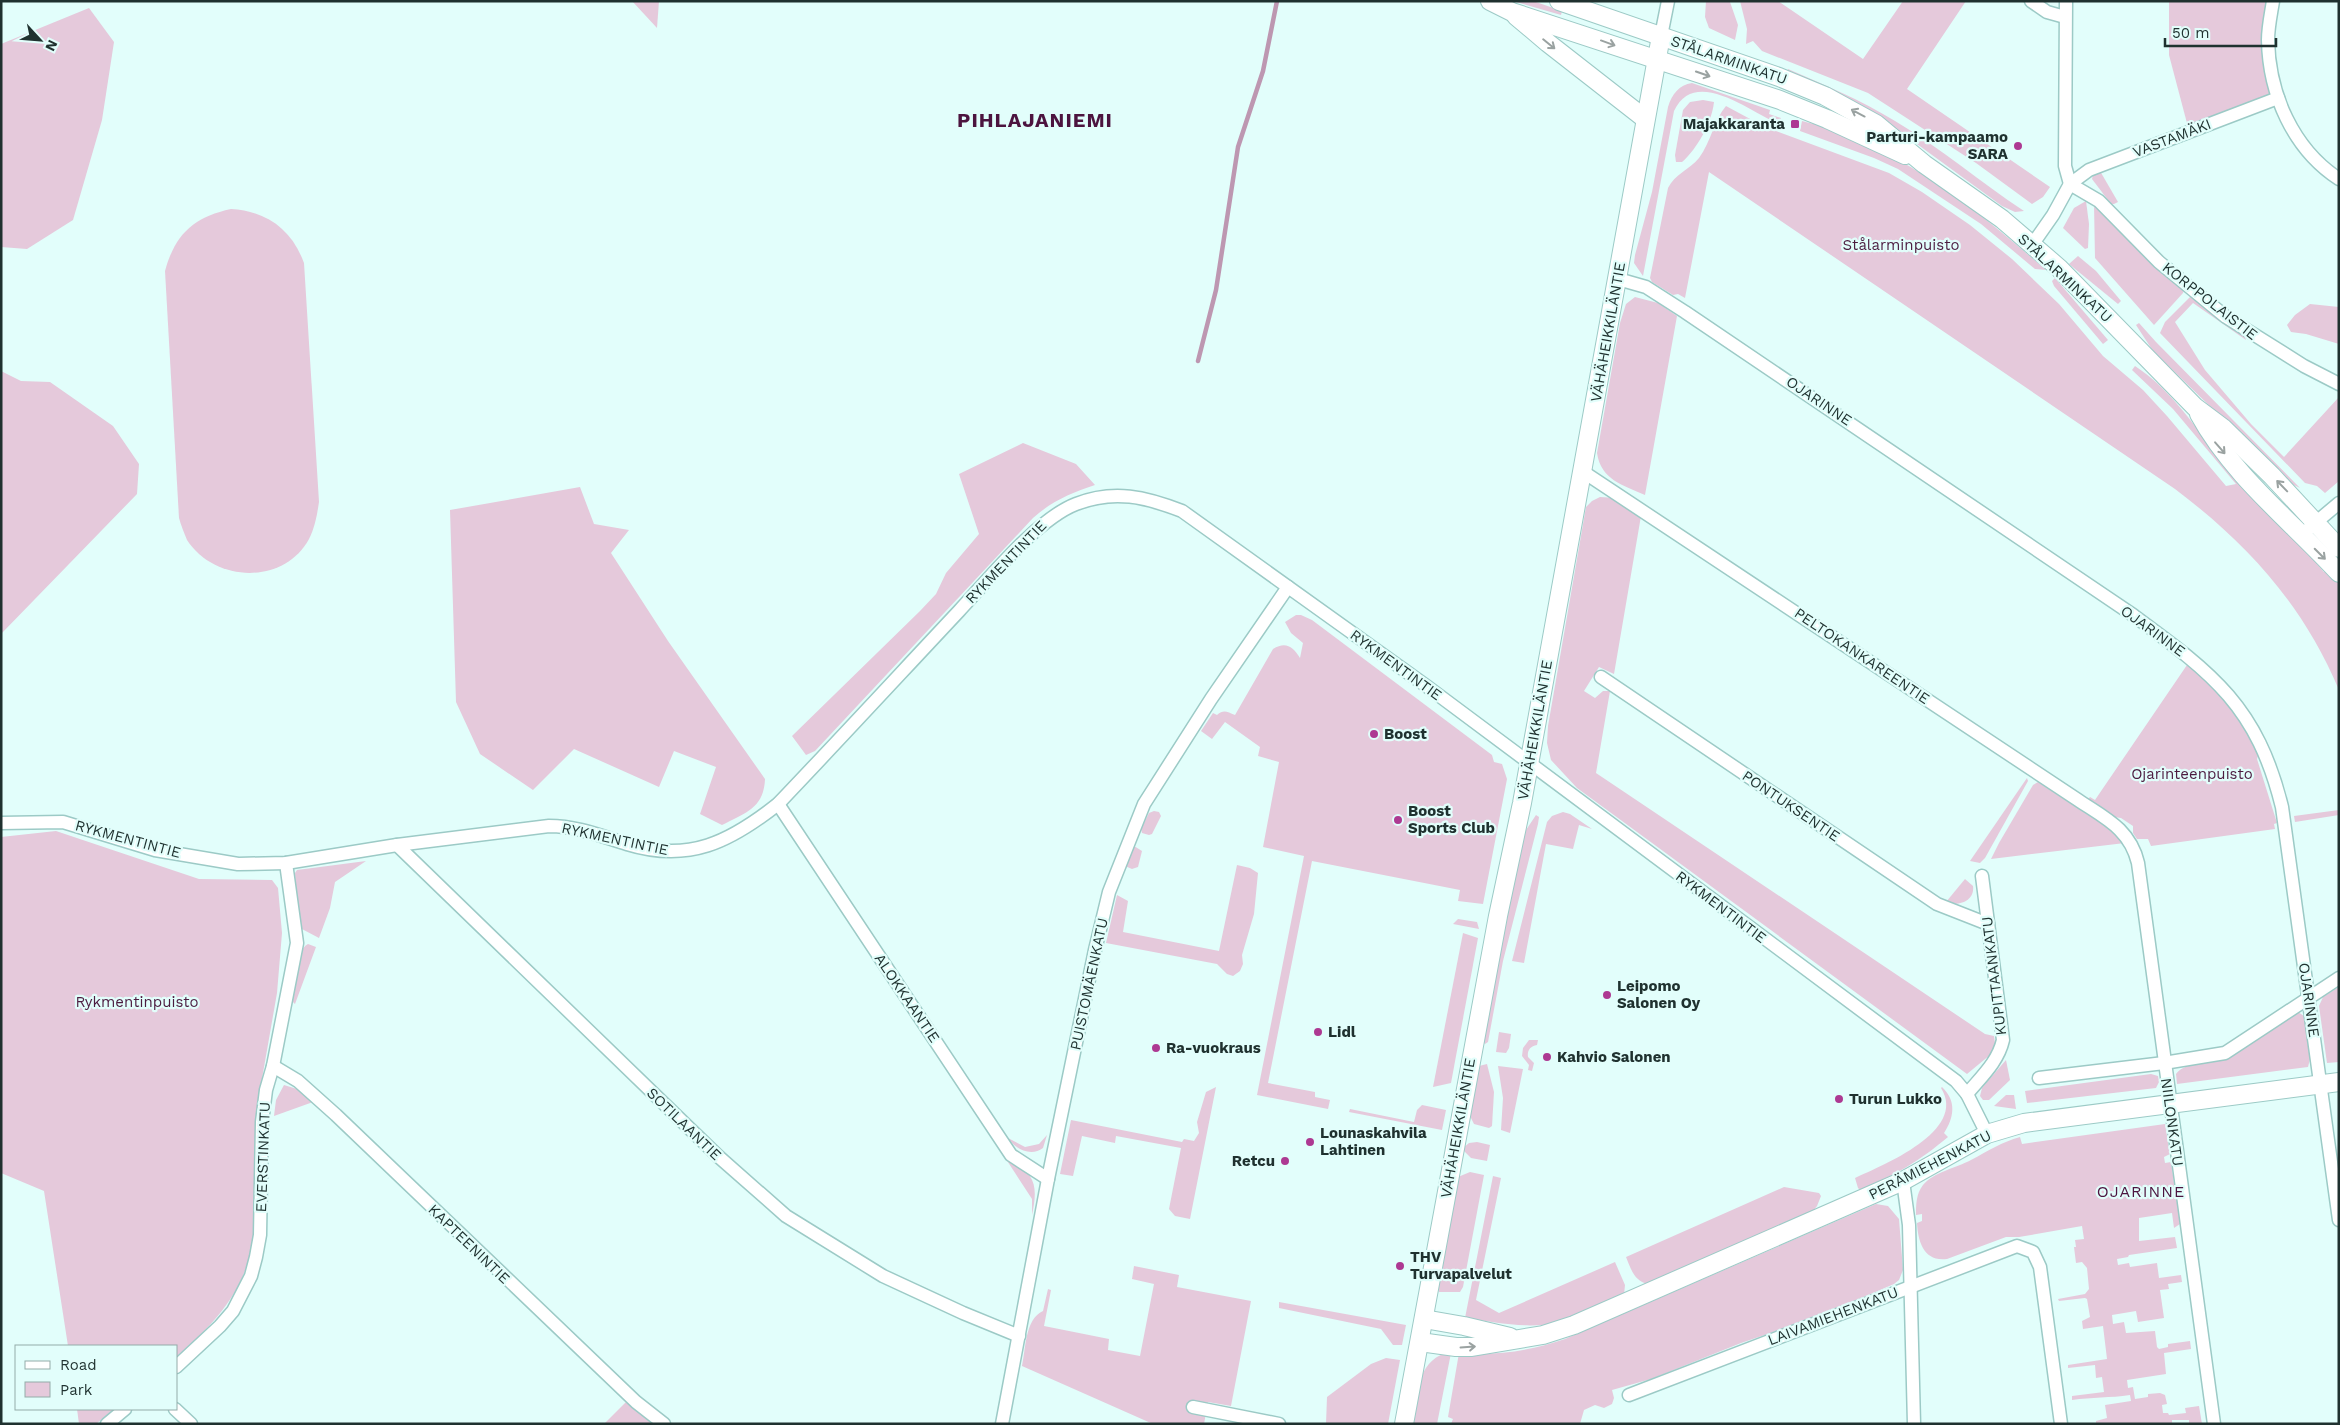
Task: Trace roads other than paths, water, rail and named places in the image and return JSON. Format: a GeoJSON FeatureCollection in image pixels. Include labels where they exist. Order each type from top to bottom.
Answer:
{"type":"FeatureCollection","features":[{"type":"Feature","properties":{"kind":"street"},"geometry":{"type":"LineString","coordinates":[[1490,1],[1512,12],[1548,43],[1644,118]]}},
{"type":"Feature","properties":{"kind":"street","name":"STÅLARMINKATU"},"geometry":{"type":"LineString","coordinates":[[1559,1],[1770,74],[1825,96],[1876,124],[1924,164],[1972,197],[2059,268],[2195,407],[2223,428],[2316,522],[2339,548]]}},
{"type":"Feature","properties":{"kind":"street"},"geometry":{"type":"LineString","coordinates":[[1661,36],[1668,1]]}},
{"type":"Feature","properties":{"kind":"street"},"geometry":{"type":"LineString","coordinates":[[2031,1],[2046,12],[2065,17]]}},
{"type":"Feature","properties":{"kind":"street"},"geometry":{"type":"LineString","coordinates":[[2032,245],[2053,215],[2070,184],[2065,166],[2066,1]]}},
{"type":"Feature","properties":{"kind":"street"},"geometry":{"type":"LineString","coordinates":[[2273,1],[2268,39],[2278,98],[2289,125],[2302,145],[2319,163],[2339,179]]}},
{"type":"Feature","properties":{"kind":"street","name":"STÅLARMINKATU"},"geometry":{"type":"LineString","coordinates":[[1512,12],[1801,109],[1924,164]]}},
{"type":"Feature","properties":{"kind":"street","name":"VÄHÄHEIKKILÄNTIE"},"geometry":{"type":"LineString","coordinates":[[1404,1424],[1498,916],[1529,763],[1618,279],[1644,118],[1661,36]]}},
{"type":"Feature","properties":{"kind":"street","name":"VASTAMÄKI"},"geometry":{"type":"LineString","coordinates":[[2070,184],[2089,170],[2278,98]]}},
{"type":"Feature","properties":{"kind":"street","name":"KORPPOLAISTIE"},"geometry":{"type":"LineString","coordinates":[[2070,184],[2100,201],[2159,262],[2226,318],[2304,366],[2339,384]]}},
{"type":"Feature","properties":{"kind":"street","name":"OJARINNE"},"geometry":{"type":"LineString","coordinates":[[1618,279],[1646,287],[1685,312],[2133,615],[2189,656],[2224,688],[2238,706],[2257,736],[2268,759],[2286,826],[2339,1220]]}},
{"type":"Feature","properties":{"kind":"street","name":"STÅLARMINKATU"},"geometry":{"type":"LineString","coordinates":[[2195,407],[2213,440],[2252,485],[2339,573]]}},
{"type":"Feature","properties":{"kind":"street","name":"PELTOKANKAREENTIE"},"geometry":{"type":"LineString","coordinates":[[1582,471],[2120,828],[2134,849]]}},
{"type":"Feature","properties":{"kind":"street","name":"RYKMENTINTIE"},"geometry":{"type":"LineString","coordinates":[[1,823],[63,822],[155,850],[238,864],[286,863],[512,829],[566,826],[650,850],[682,852],[711,846],[757,822],[778,804],[1002,565],[1050,518],[1075,504],[1104,497],[1132,496],[1149,499],[1182,511],[1425,685],[1956,1082],[1967,1094],[1986,1134]]}},
{"type":"Feature","properties":{"kind":"street"},"geometry":{"type":"LineString","coordinates":[[2302,535],[2339,503]]}},
{"type":"Feature","properties":{"kind":"street","name":"PUISTOMÄENKATU"},"geometry":{"type":"LineString","coordinates":[[1002,1424],[1048,1179],[1095,950],[1109,892],[1127,842],[1145,802],[1211,700],[1288,587]]}},
{"type":"Feature","properties":{"kind":"street","name":"PONTUKSENTIE"},"geometry":{"type":"LineString","coordinates":[[1600,676],[1936,904],[1988,924]]}},
{"type":"Feature","properties":{"kind":"street","name":"ALOKKAANTIE"},"geometry":{"type":"LineString","coordinates":[[778,804],[1011,1155],[1048,1179]]}},
{"type":"Feature","properties":{"kind":"street","name":"SOTILAANTIE"},"geometry":{"type":"LineString","coordinates":[[397,845],[719,1158],[786,1216],[883,1276],[963,1313],[1019,1336]]}},
{"type":"Feature","properties":{"kind":"street","name":"NIILONKATU"},"geometry":{"type":"LineString","coordinates":[[2134,849],[2138,863],[2214,1424]]}},
{"type":"Feature","properties":{"kind":"street","name":"EVERSTINKATU"},"geometry":{"type":"LineString","coordinates":[[178,1365],[220,1326],[233,1311],[251,1276],[260,1235],[262,1122],[266,1090],[273,1066],[297,943],[286,863]]}},
{"type":"Feature","properties":{"kind":"street","name":"KUPITTAANKATU"},"geometry":{"type":"LineString","coordinates":[[1967,1094],[1994,1062],[2001,1050],[2003,1040],[1982,876]]}},
{"type":"Feature","properties":{"kind":"street"},"geometry":{"type":"LineString","coordinates":[[2039,1078],[2164,1063],[2225,1053],[2339,978]]}},
{"type":"Feature","properties":{"kind":"street","name":"KAPTEENINTIE"},"geometry":{"type":"LineString","coordinates":[[273,1066],[298,1081],[336,1115],[636,1402],[664,1424]]}},
{"type":"Feature","properties":{"kind":"street","name":"PERÄMIEHENKATU"},"geometry":{"type":"LineString","coordinates":[[1420,1342],[1456,1347],[1472,1347],[1515,1338],[1543,1335],[1574,1325],[1904,1181],[1986,1134],[2024,1123],[2339,1082]]}},
{"type":"Feature","properties":{"kind":"street"},"geometry":{"type":"LineString","coordinates":[[1904,1181],[1909,1225],[1912,1285],[1914,1424]]}},
{"type":"Feature","properties":{"kind":"street","name":"LAIVAMIEHENKATU"},"geometry":{"type":"LineString","coordinates":[[1629,1395],[2011,1247],[2023,1247],[2036,1256],[2040,1267],[2061,1424]]}},
{"type":"Feature","properties":{"kind":"street","name":"PERÄMIEHENKATU"},"geometry":{"type":"LineString","coordinates":[[1424,1319],[1515,1338]]}},
{"type":"Feature","properties":{"kind":"street"},"geometry":{"type":"LineString","coordinates":[[1193,1407],[1279,1424]]}},
{"type":"Feature","properties":{"kind":"street"},"geometry":{"type":"LineString","coordinates":[[107,1424],[124,1410]]}},
{"type":"Feature","properties":{"kind":"street"},"geometry":{"type":"LineString","coordinates":[[176,1410],[191,1424]]}},
{"type":"Feature","properties":{"kind":"waterway"},"geometry":{"type":"LineString","coordinates":[[1198,361],[1216,290],[1238,147],[1263,71],[1277,1]]}},
{"type":"Feature","properties":{"kind":"place","name":"Majakkaranta"},"geometry":{"type":"Point","coordinates":[1795,124]}},
{"type":"Feature","properties":{"kind":"place","name":"Parturi-kampaamo SARA"},"geometry":{"type":"Point","coordinates":[2018,146]}},
{"type":"Feature","properties":{"kind":"place","name":"Boost"},"geometry":{"type":"Point","coordinates":[1374,734]}},
{"type":"Feature","properties":{"kind":"place","name":"Boost Sports Club"},"geometry":{"type":"Point","coordinates":[1398,820]}},
{"type":"Feature","properties":{"kind":"place","name":"Leipomo Salonen Oy"},"geometry":{"type":"Point","coordinates":[1607,995]}},
{"type":"Feature","properties":{"kind":"place","name":"Lidl"},"geometry":{"type":"Point","coordinates":[1318,1032]}},
{"type":"Feature","properties":{"kind":"place","name":"Ra-vuokraus"},"geometry":{"type":"Point","coordinates":[1156,1048]}},
{"type":"Feature","properties":{"kind":"place","name":"Kahvio Salonen"},"geometry":{"type":"Point","coordinates":[1547,1057]}},
{"type":"Feature","properties":{"kind":"place","name":"Turun Lukko"},"geometry":{"type":"Point","coordinates":[1839,1099]}},
{"type":"Feature","properties":{"kind":"place","name":"Lounaskahvila Lahtinen"},"geometry":{"type":"Point","coordinates":[1310,1142]}},
{"type":"Feature","properties":{"kind":"place","name":"Retcu"},"geometry":{"type":"Point","coordinates":[1285,1161]}},
{"type":"Feature","properties":{"kind":"place","name":"THV Turvapalvelut"},"geometry":{"type":"Point","coordinates":[1400,1266]}},
{"type":"Feature","properties":{"kind":"district","name":"PIHLAJANIEMI"},"geometry":{"type":"Point","coordinates":[1035,120]}},
{"type":"Feature","properties":{"kind":"district","name":"OJARINNE"},"geometry":{"type":"Point","coordinates":[2141,1191]}},
{"type":"Feature","properties":{"kind":"park label","name":"Stålarminpuisto"},"geometry":{"type":"Point","coordinates":[1901,245]}},
{"type":"Feature","properties":{"kind":"park label","name":"Ojarinteenpuisto"},"geometry":{"type":"Point","coordinates":[2192,774]}},
{"type":"Feature","properties":{"kind":"park label","name":"Rykmentinpuisto"},"geometry":{"type":"Point","coordinates":[137,1002]}}]}
